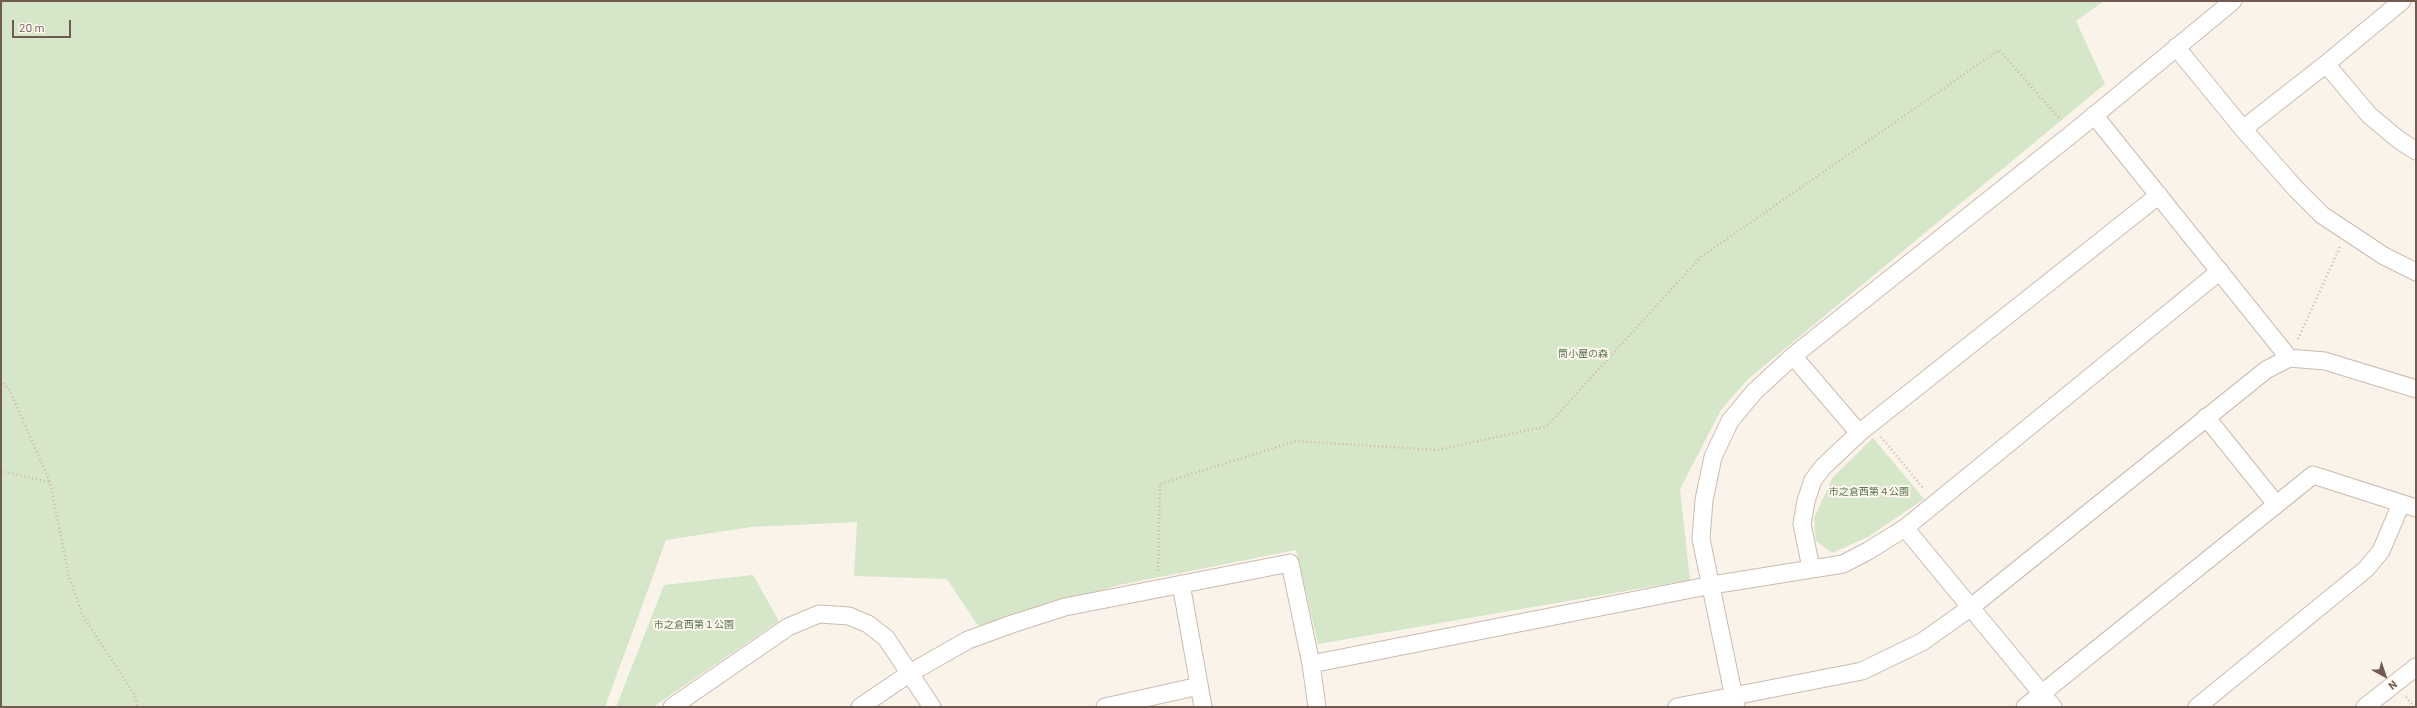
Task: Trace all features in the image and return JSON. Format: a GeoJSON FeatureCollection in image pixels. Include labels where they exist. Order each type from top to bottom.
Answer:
{"type":"FeatureCollection","features":[{"type":"Feature","properties":{"kind":"street"},"geometry":{"type":"LineString","coordinates":[[1735,701],[1712,585],[1701,539],[1704,500],[1713,457],[1730,421],[1754,392],[1793,356],[2073,133],[2233,1]]}},
{"type":"Feature","properties":{"kind":"street"},"geometry":{"type":"LineString","coordinates":[[2243,129],[2326,64],[2402,1]]}},
{"type":"Feature","properties":{"kind":"street"},"geometry":{"type":"LineString","coordinates":[[2413,1],[2416,5]]}},
{"type":"Feature","properties":{"kind":"street"},"geometry":{"type":"LineString","coordinates":[[2176,47],[2243,129],[2296,189],[2322,215],[2384,256],[2416,272]]}},
{"type":"Feature","properties":{"kind":"street"},"geometry":{"type":"LineString","coordinates":[[2326,64],[2369,115],[2416,151]]}},
{"type":"Feature","properties":{"kind":"street"},"geometry":{"type":"LineString","coordinates":[[2094,115],[2289,358]]}},
{"type":"Feature","properties":{"kind":"street"},"geometry":{"type":"LineString","coordinates":[[1811,568],[1802,524],[1806,501],[1813,480],[1823,467],[1865,429],[2159,195]]}},
{"type":"Feature","properties":{"kind":"street"},"geometry":{"type":"LineString","coordinates":[[1311,664],[1712,585],[1843,564],[1868,551],[1905,528],[1934,502],[2220,271]]}},
{"type":"Feature","properties":{"kind":"street"},"geometry":{"type":"LineString","coordinates":[[1793,356],[1865,429]]}},
{"type":"Feature","properties":{"kind":"street"},"geometry":{"type":"LineString","coordinates":[[1677,707],[1735,701],[1862,671],[1922,642],[1970,608],[2266,370],[2289,358],[2325,361],[2416,389]]}},
{"type":"Feature","properties":{"kind":"street"},"geometry":{"type":"LineString","coordinates":[[2206,417],[2276,504]]}},
{"type":"Feature","properties":{"kind":"street"},"geometry":{"type":"LineString","coordinates":[[2025,707],[2048,701],[2276,504],[2313,475],[2408,506],[2381,551],[2366,569],[2197,707]]}},
{"type":"Feature","properties":{"kind":"street"},"geometry":{"type":"LineString","coordinates":[[1905,528],[2048,701]]}},
{"type":"Feature","properties":{"kind":"street"},"geometry":{"type":"LineString","coordinates":[[860,707],[910,673],[968,640],[1012,624],[1065,607],[1290,563],[1311,664],[1317,707]]}},
{"type":"Feature","properties":{"kind":"street"},"geometry":{"type":"LineString","coordinates":[[1181,584],[1203,707]]}},
{"type":"Feature","properties":{"kind":"street"},"geometry":{"type":"LineString","coordinates":[[672,707],[788,627],[819,614],[849,616],[868,624],[886,638],[932,707]]}},
{"type":"Feature","properties":{"kind":"street"},"geometry":{"type":"LineString","coordinates":[[2365,707],[2416,667]]}},
{"type":"Feature","properties":{"kind":"street"},"geometry":{"type":"LineString","coordinates":[[1106,707],[1199,686]]}},
{"type":"Feature","properties":{"kind":"path"},"geometry":{"type":"LineString","coordinates":[[1157,589],[1160,484],[1296,441],[1437,450],[1547,426],[1701,257],[1999,50],[2073,133]]}},
{"type":"Feature","properties":{"kind":"path"},"geometry":{"type":"LineString","coordinates":[[2289,358],[2346,232]]}},
{"type":"Feature","properties":{"kind":"path"},"geometry":{"type":"LineString","coordinates":[[1,380],[10,391],[50,482],[69,577],[83,616],[134,694],[138,707]]}},
{"type":"Feature","properties":{"kind":"path"},"geometry":{"type":"LineString","coordinates":[[1865,429],[1934,502]]}},
{"type":"Feature","properties":{"kind":"path"},"geometry":{"type":"LineString","coordinates":[[1,471],[50,482]]}},
{"type":"Feature","properties":{"kind":"green space","name":"筒小屋の森"},"geometry":{"type":"Polygon","coordinates":[[[1,1],[2104,1],[2076,21],[2105,84],[1747,380],[1721,410],[1680,489],[1690,580],[1318,644],[1296,550],[1119,585],[978,626],[947,579],[854,576],[857,522],[751,527],[666,540],[605,707],[1,707],[1,1]]]}},
{"type":"Feature","properties":{"kind":"green space","name":"市之倉西第４公園"},"geometry":{"type":"Polygon","coordinates":[[[1873,438],[1924,499],[1868,537],[1832,553],[1816,541],[1814,518],[1833,477],[1873,438]]]}},
{"type":"Feature","properties":{"kind":"green space","name":"市之倉西第１公園"},"geometry":{"type":"Polygon","coordinates":[[[753,575],[779,621],[653,707],[616,707],[664,585],[753,575]]]}}]}
